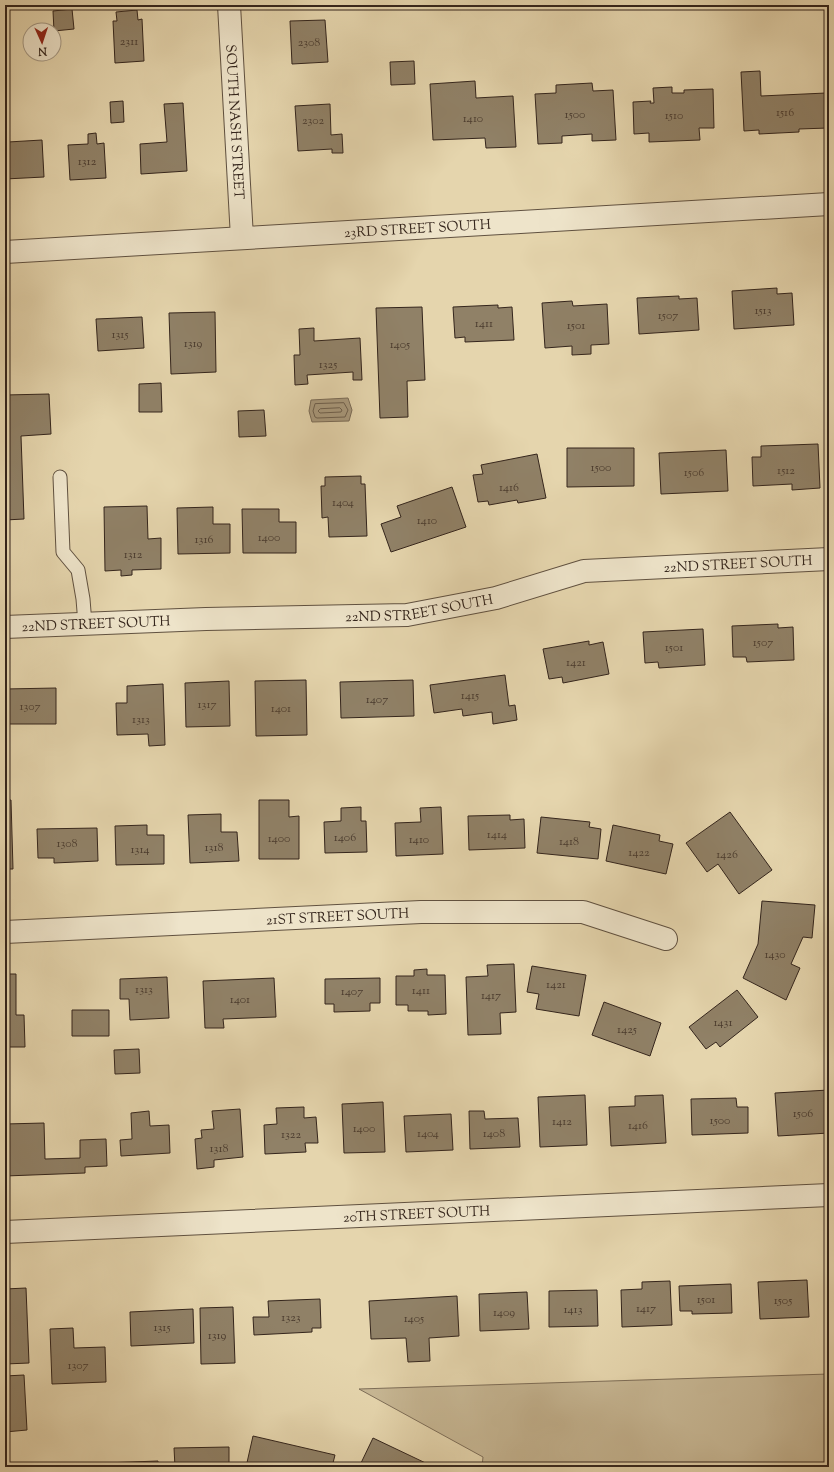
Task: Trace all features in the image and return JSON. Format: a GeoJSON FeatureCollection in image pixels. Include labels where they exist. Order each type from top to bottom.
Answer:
{"type":"FeatureCollection","features":[{"type":"Feature","properties":{"kind":"street","name":"SOUTH NASH STREET"},"geometry":{"type":"LineString","coordinates":[[230,5],[242,238]]}},
{"type":"Feature","properties":{"kind":"street","name":"23RD STREET SOUTH"},"geometry":{"type":"LineString","coordinates":[[5,252],[829,204]]}},
{"type":"Feature","properties":{"kind":"street","name":"22ND STREET SOUTH"},"geometry":{"type":"LineString","coordinates":[[5,627],[206,619],[407,615],[496,598],[584,571],[829,559]]}},
{"type":"Feature","properties":{"kind":"street","name":"21ST STREET SOUTH"},"geometry":{"type":"LineString","coordinates":[[5,932],[421,912],[583,912],[666,939]]}},
{"type":"Feature","properties":{"kind":"street","name":"20TH STREET SOUTH"},"geometry":{"type":"LineString","coordinates":[[5,1232],[829,1195]]}},
{"type":"Feature","properties":{"kind":"lane"},"geometry":{"type":"LineString","coordinates":[[60,477],[63,552],[78,570],[83,599],[85,624]]}},
{"type":"Feature","properties":{"kind":"shaded area"},"geometry":{"type":"Polygon","coordinates":[[[829,1374],[829,1467],[482,1467],[483,1457],[359,1389],[829,1374]]]}},
{"type":"Feature","properties":{"kind":"water"},"geometry":{"type":"Polygon","coordinates":[[[348,398],[352,410],[349,421],[312,422],[309,411],[311,400],[348,398]]]}},
{"type":"Feature","properties":{"kind":"building"},"geometry":{"type":"Polygon","coordinates":[[[72,9],[74,29],[62,30],[62,22],[54,22],[53,11],[72,9]]]}},
{"type":"Feature","properties":{"kind":"building"},"geometry":{"type":"Polygon","coordinates":[[[137,10],[138,20],[142,19],[144,61],[115,63],[113,21],[117,21],[116,12],[137,10]]]}},
{"type":"Feature","properties":{"kind":"building"},"geometry":{"type":"Polygon","coordinates":[[[5,16],[8,16],[9,32],[5,32],[5,16]]]}},
{"type":"Feature","properties":{"kind":"building"},"geometry":{"type":"Polygon","coordinates":[[[325,20],[328,62],[292,64],[290,21],[325,20]]]}},
{"type":"Feature","properties":{"kind":"building"},"geometry":{"type":"Polygon","coordinates":[[[414,61],[415,84],[391,85],[390,62],[414,61]]]}},
{"type":"Feature","properties":{"kind":"building"},"geometry":{"type":"Polygon","coordinates":[[[760,71],[761,96],[826,93],[828,128],[799,129],[799,132],[759,134],[759,130],[744,131],[741,72],[760,71]]]}},
{"type":"Feature","properties":{"kind":"building"},"geometry":{"type":"Polygon","coordinates":[[[475,81],[476,98],[513,96],[516,147],[486,148],[485,138],[433,140],[430,84],[475,81]]]}},
{"type":"Feature","properties":{"kind":"building"},"geometry":{"type":"Polygon","coordinates":[[[592,83],[593,91],[613,90],[616,140],[592,141],[592,134],[562,136],[562,143],[538,144],[535,94],[556,93],[556,85],[592,83]]]}},
{"type":"Feature","properties":{"kind":"building"},"geometry":{"type":"Polygon","coordinates":[[[672,87],[672,93],[684,93],[684,90],[713,89],[714,128],[699,128],[700,140],[649,142],[649,133],[634,134],[633,102],[651,101],[650,103],[654,103],[653,88],[672,87]]]}},
{"type":"Feature","properties":{"kind":"building"},"geometry":{"type":"Polygon","coordinates":[[[123,101],[124,122],[111,123],[110,102],[123,101]]]}},
{"type":"Feature","properties":{"kind":"building"},"geometry":{"type":"Polygon","coordinates":[[[183,103],[187,171],[141,174],[140,144],[167,142],[164,104],[183,103]]]}},
{"type":"Feature","properties":{"kind":"building"},"geometry":{"type":"Polygon","coordinates":[[[330,104],[331,135],[342,134],[343,153],[332,153],[332,149],[298,151],[295,106],[330,104]]]}},
{"type":"Feature","properties":{"kind":"building"},"geometry":{"type":"Polygon","coordinates":[[[96,133],[97,144],[104,143],[106,178],[70,180],[68,145],[88,144],[88,134],[96,133]]]}},
{"type":"Feature","properties":{"kind":"building"},"geometry":{"type":"Polygon","coordinates":[[[42,140],[44,177],[5,179],[5,151],[8,151],[8,142],[42,140]]]}},
{"type":"Feature","properties":{"kind":"building"},"geometry":{"type":"Polygon","coordinates":[[[777,288],[777,294],[792,293],[794,325],[734,329],[732,291],[777,288]]]}},
{"type":"Feature","properties":{"kind":"building"},"geometry":{"type":"Polygon","coordinates":[[[679,296],[679,299],[697,298],[699,330],[639,334],[637,298],[679,296]]]}},
{"type":"Feature","properties":{"kind":"building"},"geometry":{"type":"Polygon","coordinates":[[[572,301],[573,306],[607,304],[609,344],[591,345],[591,354],[572,355],[572,346],[545,348],[542,303],[572,301]]]}},
{"type":"Feature","properties":{"kind":"building"},"geometry":{"type":"Polygon","coordinates":[[[498,305],[498,308],[512,307],[514,340],[465,342],[465,337],[455,338],[453,307],[498,305]]]}},
{"type":"Feature","properties":{"kind":"building"},"geometry":{"type":"Polygon","coordinates":[[[422,307],[425,380],[407,381],[408,417],[380,418],[376,308],[422,307]]]}},
{"type":"Feature","properties":{"kind":"building"},"geometry":{"type":"Polygon","coordinates":[[[215,312],[216,372],[171,374],[169,313],[215,312]]]}},
{"type":"Feature","properties":{"kind":"building"},"geometry":{"type":"Polygon","coordinates":[[[826,314],[829,314],[829,354],[828,354],[826,314]]]}},
{"type":"Feature","properties":{"kind":"building"},"geometry":{"type":"Polygon","coordinates":[[[142,317],[144,348],[98,351],[96,319],[142,317]]]}},
{"type":"Feature","properties":{"kind":"building"},"geometry":{"type":"Polygon","coordinates":[[[314,328],[314,341],[360,338],[362,380],[353,380],[353,372],[307,375],[308,384],[295,385],[294,355],[300,355],[299,329],[314,328]]]}},
{"type":"Feature","properties":{"kind":"building"},"geometry":{"type":"Polygon","coordinates":[[[161,383],[162,412],[139,412],[139,384],[161,383]]]}},
{"type":"Feature","properties":{"kind":"building"},"geometry":{"type":"Polygon","coordinates":[[[49,394],[51,434],[21,436],[24,519],[5,520],[5,395],[49,394]]]}},
{"type":"Feature","properties":{"kind":"building"},"geometry":{"type":"Polygon","coordinates":[[[264,410],[266,436],[239,437],[238,411],[264,410]]]}},
{"type":"Feature","properties":{"kind":"building"},"geometry":{"type":"Polygon","coordinates":[[[818,444],[820,488],[792,490],[792,484],[753,486],[752,457],[761,457],[761,446],[818,444]]]}},
{"type":"Feature","properties":{"kind":"building"},"geometry":{"type":"Polygon","coordinates":[[[567,448],[634,448],[634,486],[567,487],[567,448]]]}},
{"type":"Feature","properties":{"kind":"building"},"geometry":{"type":"Polygon","coordinates":[[[726,450],[728,491],[661,494],[659,453],[726,450]]]}},
{"type":"Feature","properties":{"kind":"building"},"geometry":{"type":"Polygon","coordinates":[[[537,454],[546,498],[518,503],[517,500],[489,505],[488,501],[478,502],[473,475],[483,474],[481,465],[537,454]]]}},
{"type":"Feature","properties":{"kind":"building"},"geometry":{"type":"Polygon","coordinates":[[[361,476],[361,484],[365,484],[367,536],[329,537],[328,517],[322,518],[321,486],[325,486],[325,477],[361,476]]]}},
{"type":"Feature","properties":{"kind":"building"},"geometry":{"type":"Polygon","coordinates":[[[452,487],[466,527],[391,552],[381,524],[401,517],[397,506],[452,487]]]}},
{"type":"Feature","properties":{"kind":"building"},"geometry":{"type":"Polygon","coordinates":[[[147,506],[148,539],[161,538],[161,569],[132,570],[132,575],[121,576],[121,570],[105,571],[104,507],[147,506]]]}},
{"type":"Feature","properties":{"kind":"building"},"geometry":{"type":"Polygon","coordinates":[[[213,507],[213,524],[230,524],[230,553],[178,554],[177,508],[213,507]]]}},
{"type":"Feature","properties":{"kind":"building"},"geometry":{"type":"Polygon","coordinates":[[[242,509],[279,509],[279,522],[296,522],[296,553],[243,553],[242,509]]]}},
{"type":"Feature","properties":{"kind":"building"},"geometry":{"type":"Polygon","coordinates":[[[778,624],[778,628],[793,627],[794,660],[747,662],[746,657],[733,657],[732,626],[778,624]]]}},
{"type":"Feature","properties":{"kind":"building"},"geometry":{"type":"Polygon","coordinates":[[[703,629],[705,665],[659,668],[658,662],[645,663],[643,632],[703,629]]]}},
{"type":"Feature","properties":{"kind":"building"},"geometry":{"type":"Polygon","coordinates":[[[589,641],[589,645],[603,642],[609,674],[563,683],[562,677],[549,679],[543,649],[589,641]]]}},
{"type":"Feature","properties":{"kind":"building"},"geometry":{"type":"Polygon","coordinates":[[[505,675],[509,706],[515,705],[517,720],[493,724],[492,712],[463,716],[462,709],[434,713],[430,685],[505,675]]]}},
{"type":"Feature","properties":{"kind":"building"},"geometry":{"type":"Polygon","coordinates":[[[306,680],[307,735],[256,736],[255,681],[306,680]]]}},
{"type":"Feature","properties":{"kind":"building"},"geometry":{"type":"Polygon","coordinates":[[[413,680],[414,716],[341,718],[340,682],[413,680]]]}},
{"type":"Feature","properties":{"kind":"building"},"geometry":{"type":"Polygon","coordinates":[[[229,681],[230,726],[186,727],[185,683],[229,681]]]}},
{"type":"Feature","properties":{"kind":"building"},"geometry":{"type":"Polygon","coordinates":[[[163,684],[165,745],[149,746],[148,734],[117,735],[116,703],[127,703],[127,686],[163,684]]]}},
{"type":"Feature","properties":{"kind":"building"},"geometry":{"type":"Polygon","coordinates":[[[56,688],[56,724],[5,724],[5,689],[56,688]]]}},
{"type":"Feature","properties":{"kind":"building"},"geometry":{"type":"Polygon","coordinates":[[[5,800],[11,800],[13,869],[5,869],[5,800]]]}},
{"type":"Feature","properties":{"kind":"building"},"geometry":{"type":"Polygon","coordinates":[[[259,800],[289,800],[289,817],[299,816],[299,859],[259,859],[259,800]]]}},
{"type":"Feature","properties":{"kind":"building"},"geometry":{"type":"Polygon","coordinates":[[[361,807],[361,821],[366,821],[367,852],[325,853],[324,822],[341,821],[341,808],[361,807]]]}},
{"type":"Feature","properties":{"kind":"building"},"geometry":{"type":"Polygon","coordinates":[[[441,807],[443,854],[396,856],[395,823],[421,822],[420,808],[441,807]]]}},
{"type":"Feature","properties":{"kind":"building"},"geometry":{"type":"Polygon","coordinates":[[[730,812],[772,870],[739,894],[718,864],[707,872],[686,843],[730,812]]]}},
{"type":"Feature","properties":{"kind":"building"},"geometry":{"type":"Polygon","coordinates":[[[221,814],[221,832],[237,832],[239,861],[190,863],[188,815],[221,814]]]}},
{"type":"Feature","properties":{"kind":"building"},"geometry":{"type":"Polygon","coordinates":[[[510,815],[510,820],[524,819],[525,848],[469,850],[468,816],[510,815]]]}},
{"type":"Feature","properties":{"kind":"building"},"geometry":{"type":"Polygon","coordinates":[[[541,817],[590,822],[589,827],[601,829],[598,859],[537,853],[541,817]]]}},
{"type":"Feature","properties":{"kind":"building"},"geometry":{"type":"Polygon","coordinates":[[[147,825],[147,835],[164,835],[164,864],[116,865],[115,826],[147,825]]]}},
{"type":"Feature","properties":{"kind":"building"},"geometry":{"type":"Polygon","coordinates":[[[613,825],[660,835],[659,841],[673,844],[666,874],[606,861],[613,825]]]}},
{"type":"Feature","properties":{"kind":"building"},"geometry":{"type":"Polygon","coordinates":[[[97,828],[98,861],[54,863],[54,858],[38,858],[37,829],[97,828]]]}},
{"type":"Feature","properties":{"kind":"building"},"geometry":{"type":"Polygon","coordinates":[[[762,901],[815,905],[812,938],[803,937],[791,964],[800,968],[786,1000],[743,978],[758,944],[762,901]]]}},
{"type":"Feature","properties":{"kind":"building"},"geometry":{"type":"Polygon","coordinates":[[[514,964],[516,1012],[500,1013],[501,1034],[468,1035],[466,977],[488,976],[487,965],[514,964]]]}},
{"type":"Feature","properties":{"kind":"building"},"geometry":{"type":"Polygon","coordinates":[[[532,966],[586,975],[579,1016],[536,1009],[539,994],[527,992],[532,966]]]}},
{"type":"Feature","properties":{"kind":"building"},"geometry":{"type":"Polygon","coordinates":[[[427,969],[427,975],[445,975],[446,1014],[428,1015],[428,1011],[408,1011],[408,1005],[396,1005],[396,976],[414,976],[414,970],[427,969]]]}},
{"type":"Feature","properties":{"kind":"building"},"geometry":{"type":"Polygon","coordinates":[[[5,974],[16,974],[16,1015],[24,1015],[25,1047],[5,1047],[5,974]]]}},
{"type":"Feature","properties":{"kind":"building"},"geometry":{"type":"Polygon","coordinates":[[[167,977],[169,1018],[130,1020],[129,999],[120,999],[120,979],[167,977]]]}},
{"type":"Feature","properties":{"kind":"building"},"geometry":{"type":"Polygon","coordinates":[[[274,978],[276,1017],[223,1019],[224,1028],[205,1028],[203,981],[274,978]]]}},
{"type":"Feature","properties":{"kind":"building"},"geometry":{"type":"Polygon","coordinates":[[[380,978],[380,1003],[370,1003],[370,1011],[334,1012],[334,1004],[325,1004],[325,979],[380,978]]]}},
{"type":"Feature","properties":{"kind":"building"},"geometry":{"type":"Polygon","coordinates":[[[737,990],[758,1017],[720,1047],[716,1042],[706,1049],[689,1027],[737,990]]]}},
{"type":"Feature","properties":{"kind":"building"},"geometry":{"type":"Polygon","coordinates":[[[604,1002],[661,1023],[650,1056],[592,1035],[604,1002]]]}},
{"type":"Feature","properties":{"kind":"building"},"geometry":{"type":"Polygon","coordinates":[[[72,1010],[109,1010],[109,1036],[72,1036],[72,1010]]]}},
{"type":"Feature","properties":{"kind":"building"},"geometry":{"type":"Polygon","coordinates":[[[139,1049],[140,1073],[115,1074],[114,1050],[139,1049]]]}},
{"type":"Feature","properties":{"kind":"building"},"geometry":{"type":"Polygon","coordinates":[[[829,1090],[829,1133],[778,1136],[775,1093],[829,1090]]]}},
{"type":"Feature","properties":{"kind":"building"},"geometry":{"type":"Polygon","coordinates":[[[585,1095],[587,1145],[540,1147],[538,1097],[585,1095]]]}},
{"type":"Feature","properties":{"kind":"building"},"geometry":{"type":"Polygon","coordinates":[[[663,1095],[666,1143],[611,1146],[609,1107],[635,1106],[635,1096],[663,1095]]]}},
{"type":"Feature","properties":{"kind":"building"},"geometry":{"type":"Polygon","coordinates":[[[736,1098],[737,1107],[748,1107],[748,1133],[692,1135],[691,1099],[736,1098]]]}},
{"type":"Feature","properties":{"kind":"building"},"geometry":{"type":"Polygon","coordinates":[[[383,1102],[385,1152],[344,1153],[342,1104],[383,1102]]]}},
{"type":"Feature","properties":{"kind":"building"},"geometry":{"type":"Polygon","coordinates":[[[304,1107],[304,1118],[316,1117],[318,1143],[305,1143],[306,1152],[265,1154],[264,1125],[277,1124],[276,1108],[304,1107]]]}},
{"type":"Feature","properties":{"kind":"building"},"geometry":{"type":"Polygon","coordinates":[[[240,1109],[243,1157],[214,1160],[214,1167],[197,1169],[195,1139],[202,1138],[201,1130],[214,1129],[212,1111],[240,1109]]]}},
{"type":"Feature","properties":{"kind":"building"},"geometry":{"type":"Polygon","coordinates":[[[149,1111],[150,1126],[169,1125],[170,1153],[121,1156],[120,1140],[132,1139],[131,1113],[149,1111]]]}},
{"type":"Feature","properties":{"kind":"building"},"geometry":{"type":"Polygon","coordinates":[[[469,1111],[484,1111],[485,1119],[518,1118],[520,1147],[470,1149],[469,1111]]]}},
{"type":"Feature","properties":{"kind":"building"},"geometry":{"type":"Polygon","coordinates":[[[451,1114],[453,1150],[406,1152],[404,1116],[451,1114]]]}},
{"type":"Feature","properties":{"kind":"building"},"geometry":{"type":"Polygon","coordinates":[[[44,1123],[45,1159],[80,1158],[80,1140],[106,1139],[107,1166],[85,1167],[85,1173],[5,1176],[5,1124],[44,1123]]]}},
{"type":"Feature","properties":{"kind":"building"},"geometry":{"type":"Polygon","coordinates":[[[807,1280],[809,1317],[760,1319],[758,1282],[807,1280]]]}},
{"type":"Feature","properties":{"kind":"building"},"geometry":{"type":"Polygon","coordinates":[[[670,1281],[672,1325],[622,1327],[621,1290],[642,1289],[642,1282],[670,1281]]]}},
{"type":"Feature","properties":{"kind":"building"},"geometry":{"type":"Polygon","coordinates":[[[826,1281],[829,1281],[829,1313],[828,1313],[826,1281]]]}},
{"type":"Feature","properties":{"kind":"building"},"geometry":{"type":"Polygon","coordinates":[[[731,1284],[732,1313],[692,1314],[692,1311],[680,1311],[679,1286],[731,1284]]]}},
{"type":"Feature","properties":{"kind":"building"},"geometry":{"type":"Polygon","coordinates":[[[26,1288],[29,1363],[5,1364],[5,1289],[26,1288]]]}},
{"type":"Feature","properties":{"kind":"building"},"geometry":{"type":"Polygon","coordinates":[[[597,1290],[598,1326],[549,1327],[549,1291],[597,1290]]]}},
{"type":"Feature","properties":{"kind":"building"},"geometry":{"type":"Polygon","coordinates":[[[527,1292],[529,1329],[480,1331],[479,1294],[527,1292]]]}},
{"type":"Feature","properties":{"kind":"building"},"geometry":{"type":"Polygon","coordinates":[[[457,1296],[459,1336],[429,1338],[430,1361],[408,1362],[406,1338],[371,1339],[369,1301],[457,1296]]]}},
{"type":"Feature","properties":{"kind":"building"},"geometry":{"type":"Polygon","coordinates":[[[320,1299],[321,1328],[312,1328],[312,1332],[254,1335],[253,1317],[269,1317],[268,1301],[320,1299]]]}},
{"type":"Feature","properties":{"kind":"building"},"geometry":{"type":"Polygon","coordinates":[[[233,1307],[235,1363],[201,1364],[200,1308],[233,1307]]]}},
{"type":"Feature","properties":{"kind":"building"},"geometry":{"type":"Polygon","coordinates":[[[193,1309],[194,1343],[131,1346],[130,1312],[193,1309]]]}},
{"type":"Feature","properties":{"kind":"building"},"geometry":{"type":"Polygon","coordinates":[[[73,1328],[74,1348],[105,1347],[106,1382],[52,1384],[50,1329],[73,1328]]]}},
{"type":"Feature","properties":{"kind":"building"},"geometry":{"type":"Polygon","coordinates":[[[24,1375],[27,1430],[5,1432],[5,1376],[24,1375]]]}},
{"type":"Feature","properties":{"kind":"building"},"geometry":{"type":"Polygon","coordinates":[[[253,1436],[335,1455],[332,1467],[246,1467],[253,1436]]]}},
{"type":"Feature","properties":{"kind":"building"},"geometry":{"type":"Polygon","coordinates":[[[373,1438],[434,1467],[369,1467],[361,1463],[373,1438]]]}},
{"type":"Feature","properties":{"kind":"building"},"geometry":{"type":"Polygon","coordinates":[[[229,1447],[229,1467],[175,1467],[174,1448],[229,1447]]]}},
{"type":"Feature","properties":{"kind":"building"},"geometry":{"type":"Polygon","coordinates":[[[158,1461],[158,1467],[104,1467],[104,1463],[158,1461]]]}}]}
